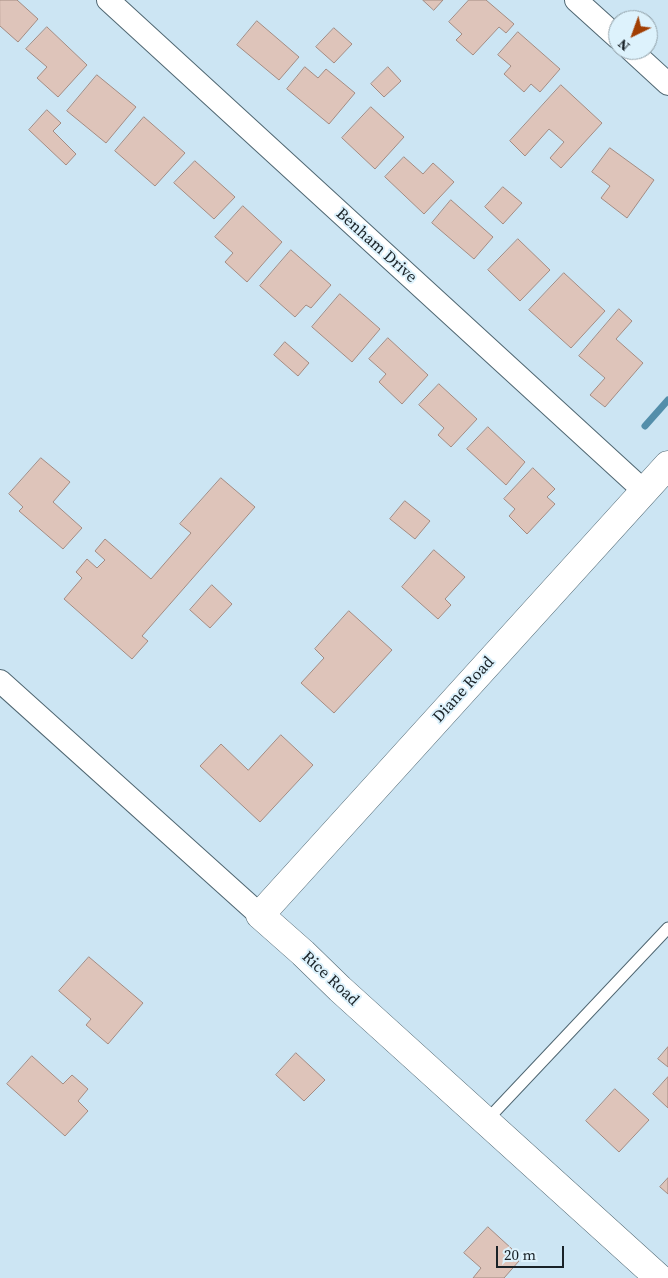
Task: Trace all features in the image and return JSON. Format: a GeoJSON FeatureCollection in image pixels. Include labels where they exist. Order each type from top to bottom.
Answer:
{"type":"FeatureCollection","features":[{"type":"Feature","properties":{"kind":"street","name":"Benham Drive"},"geometry":{"type":"LineString","coordinates":[[108,0],[644,491]]}},
{"type":"Feature","properties":{"kind":"street"},"geometry":{"type":"LineString","coordinates":[[576,0],[608,29]]}},
{"type":"Feature","properties":{"kind":"street"},"geometry":{"type":"LineString","coordinates":[[642,60],[668,84]]}},
{"type":"Feature","properties":{"kind":"street","name":"Diane Road"},"geometry":{"type":"LineString","coordinates":[[260,915],[668,465]]}},
{"type":"Feature","properties":{"kind":"street","name":"Rice Road"},"geometry":{"type":"LineString","coordinates":[[0,681],[303,953],[340,989],[660,1278]]}},
{"type":"Feature","properties":{"kind":"lane"},"geometry":{"type":"LineString","coordinates":[[486,1121],[668,928]]}},
{"type":"Feature","properties":{"kind":"building"},"geometry":{"type":"Polygon","coordinates":[[[0,0],[17,0],[38,19],[18,42],[0,26],[0,0]]]}},
{"type":"Feature","properties":{"kind":"building"},"geometry":{"type":"Polygon","coordinates":[[[423,0],[443,0],[434,10],[423,0]]]}},
{"type":"Feature","properties":{"kind":"building"},"geometry":{"type":"Polygon","coordinates":[[[469,0],[486,0],[514,24],[506,33],[499,27],[473,55],[456,40],[462,34],[449,22],[469,0]]]}},
{"type":"Feature","properties":{"kind":"building"},"geometry":{"type":"Polygon","coordinates":[[[257,21],[299,57],[279,80],[237,45],[257,21]]]}},
{"type":"Feature","properties":{"kind":"building"},"geometry":{"type":"Polygon","coordinates":[[[47,27],[87,65],[58,97],[37,78],[47,67],[26,49],[47,27]]]}},
{"type":"Feature","properties":{"kind":"building"},"geometry":{"type":"Polygon","coordinates":[[[334,28],[352,44],[334,63],[316,47],[334,28]]]}},
{"type":"Feature","properties":{"kind":"building"},"geometry":{"type":"Polygon","coordinates":[[[518,32],[560,69],[540,92],[531,84],[524,92],[504,74],[511,66],[498,55],[518,32]]]}},
{"type":"Feature","properties":{"kind":"building"},"geometry":{"type":"Polygon","coordinates":[[[305,67],[318,78],[326,69],[355,93],[329,124],[287,89],[305,67]]]}},
{"type":"Feature","properties":{"kind":"building"},"geometry":{"type":"Polygon","coordinates":[[[388,67],[401,81],[384,97],[371,84],[388,67]]]}},
{"type":"Feature","properties":{"kind":"building"},"geometry":{"type":"Polygon","coordinates":[[[97,75],[136,107],[106,143],[67,111],[97,75]]]}},
{"type":"Feature","properties":{"kind":"building"},"geometry":{"type":"Polygon","coordinates":[[[561,85],[602,123],[561,168],[550,158],[564,142],[549,129],[525,156],[510,141],[561,85]]]}},
{"type":"Feature","properties":{"kind":"building"},"geometry":{"type":"Polygon","coordinates":[[[371,107],[404,137],[375,169],[342,138],[371,107]]]}},
{"type":"Feature","properties":{"kind":"building"},"geometry":{"type":"Polygon","coordinates":[[[47,110],[61,123],[53,131],[76,154],[66,165],[29,130],[47,110]]]}},
{"type":"Feature","properties":{"kind":"building"},"geometry":{"type":"Polygon","coordinates":[[[144,117],[185,153],[155,186],[115,151],[144,117]]]}},
{"type":"Feature","properties":{"kind":"building"},"geometry":{"type":"Polygon","coordinates":[[[610,148],[654,180],[627,218],[601,198],[610,186],[592,172],[610,148]]]}},
{"type":"Feature","properties":{"kind":"building"},"geometry":{"type":"Polygon","coordinates":[[[404,157],[423,174],[433,163],[454,182],[424,214],[385,177],[404,157]]]}},
{"type":"Feature","properties":{"kind":"building"},"geometry":{"type":"Polygon","coordinates":[[[195,161],[235,197],[214,219],[174,183],[195,161]]]}},
{"type":"Feature","properties":{"kind":"building"},"geometry":{"type":"Polygon","coordinates":[[[503,187],[522,203],[503,224],[485,207],[503,187]]]}},
{"type":"Feature","properties":{"kind":"building"},"geometry":{"type":"Polygon","coordinates":[[[451,200],[493,237],[474,259],[432,223],[451,200]]]}},
{"type":"Feature","properties":{"kind":"building"},"geometry":{"type":"Polygon","coordinates":[[[243,206],[282,242],[247,282],[225,262],[233,253],[215,237],[243,206]]]}},
{"type":"Feature","properties":{"kind":"building"},"geometry":{"type":"Polygon","coordinates":[[[518,239],[550,270],[520,301],[488,270],[518,239]]]}},
{"type":"Feature","properties":{"kind":"building"},"geometry":{"type":"Polygon","coordinates":[[[291,250],[331,285],[311,308],[306,305],[295,317],[260,286],[291,250]]]}},
{"type":"Feature","properties":{"kind":"building"},"geometry":{"type":"Polygon","coordinates":[[[564,273],[605,311],[571,348],[529,310],[564,273]]]}},
{"type":"Feature","properties":{"kind":"building"},"geometry":{"type":"Polygon","coordinates":[[[340,294],[380,329],[352,362],[312,327],[340,294]]]}},
{"type":"Feature","properties":{"kind":"building"},"geometry":{"type":"Polygon","coordinates":[[[619,309],[632,321],[616,339],[643,363],[605,407],[590,395],[605,378],[579,356],[619,309]]]}},
{"type":"Feature","properties":{"kind":"building"},"geometry":{"type":"Polygon","coordinates":[[[388,338],[428,375],[402,404],[379,382],[386,374],[369,359],[388,338]]]}},
{"type":"Feature","properties":{"kind":"building"},"geometry":{"type":"Polygon","coordinates":[[[285,342],[309,363],[298,376],[274,355],[285,342]]]}},
{"type":"Feature","properties":{"kind":"building"},"geometry":{"type":"Polygon","coordinates":[[[439,384],[477,419],[451,447],[438,435],[444,428],[419,405],[439,384]]]}},
{"type":"Feature","properties":{"kind":"building"},"geometry":{"type":"Polygon","coordinates":[[[488,427],[525,462],[506,485],[467,449],[488,427]]]}},
{"type":"Feature","properties":{"kind":"building"},"geometry":{"type":"Polygon","coordinates":[[[41,458],[70,482],[53,502],[82,528],[63,549],[19,511],[23,507],[9,494],[41,458]]]}},
{"type":"Feature","properties":{"kind":"building"},"geometry":{"type":"Polygon","coordinates":[[[533,468],[555,489],[547,497],[555,504],[527,534],[509,516],[515,509],[504,499],[533,468]]]}},
{"type":"Feature","properties":{"kind":"building"},"geometry":{"type":"Polygon","coordinates":[[[221,478],[255,507],[142,636],[148,641],[132,659],[64,599],[82,578],[76,572],[87,559],[97,568],[105,560],[95,551],[105,539],[151,579],[191,533],[180,524],[221,478]]]}},
{"type":"Feature","properties":{"kind":"building"},"geometry":{"type":"Polygon","coordinates":[[[405,501],[430,521],[415,539],[390,519],[405,501]]]}},
{"type":"Feature","properties":{"kind":"building"},"geometry":{"type":"Polygon","coordinates":[[[434,550],[465,577],[445,599],[451,605],[438,619],[402,587],[434,550]]]}},
{"type":"Feature","properties":{"kind":"building"},"geometry":{"type":"Polygon","coordinates":[[[212,585],[232,604],[210,628],[190,610],[212,585]]]}},
{"type":"Feature","properties":{"kind":"building"},"geometry":{"type":"Polygon","coordinates":[[[349,611],[392,650],[334,713],[301,683],[324,658],[315,649],[349,611]]]}},
{"type":"Feature","properties":{"kind":"building"},"geometry":{"type":"Polygon","coordinates":[[[281,735],[313,765],[260,822],[200,766],[221,744],[248,770],[281,735]]]}},
{"type":"Feature","properties":{"kind":"building"},"geometry":{"type":"Polygon","coordinates":[[[89,957],[143,1003],[108,1044],[86,1025],[91,1019],[59,991],[89,957]]]}},
{"type":"Feature","properties":{"kind":"building"},"geometry":{"type":"Polygon","coordinates":[[[668,1047],[668,1067],[658,1059],[668,1047]]]}},
{"type":"Feature","properties":{"kind":"building"},"geometry":{"type":"Polygon","coordinates":[[[296,1053],[325,1080],[304,1101],[276,1075],[296,1053]]]}},
{"type":"Feature","properties":{"kind":"building"},"geometry":{"type":"Polygon","coordinates":[[[32,1056],[63,1084],[72,1075],[88,1089],[78,1101],[88,1111],[65,1136],[7,1084],[32,1056]]]}},
{"type":"Feature","properties":{"kind":"building"},"geometry":{"type":"Polygon","coordinates":[[[668,1077],[668,1108],[653,1094],[668,1077]]]}},
{"type":"Feature","properties":{"kind":"building"},"geometry":{"type":"Polygon","coordinates":[[[615,1089],[649,1120],[619,1152],[586,1121],[615,1089]]]}},
{"type":"Feature","properties":{"kind":"building"},"geometry":{"type":"Polygon","coordinates":[[[668,1178],[668,1194],[660,1187],[668,1178]]]}},
{"type":"Feature","properties":{"kind":"building"},"geometry":{"type":"Polygon","coordinates":[[[488,1227],[512,1249],[509,1252],[519,1261],[504,1278],[473,1278],[481,1268],[464,1253],[488,1227]]]}},
{"type":"Feature","properties":{"kind":"waterway"},"geometry":{"type":"LineString","coordinates":[[645,426],[668,400]]}}]}
